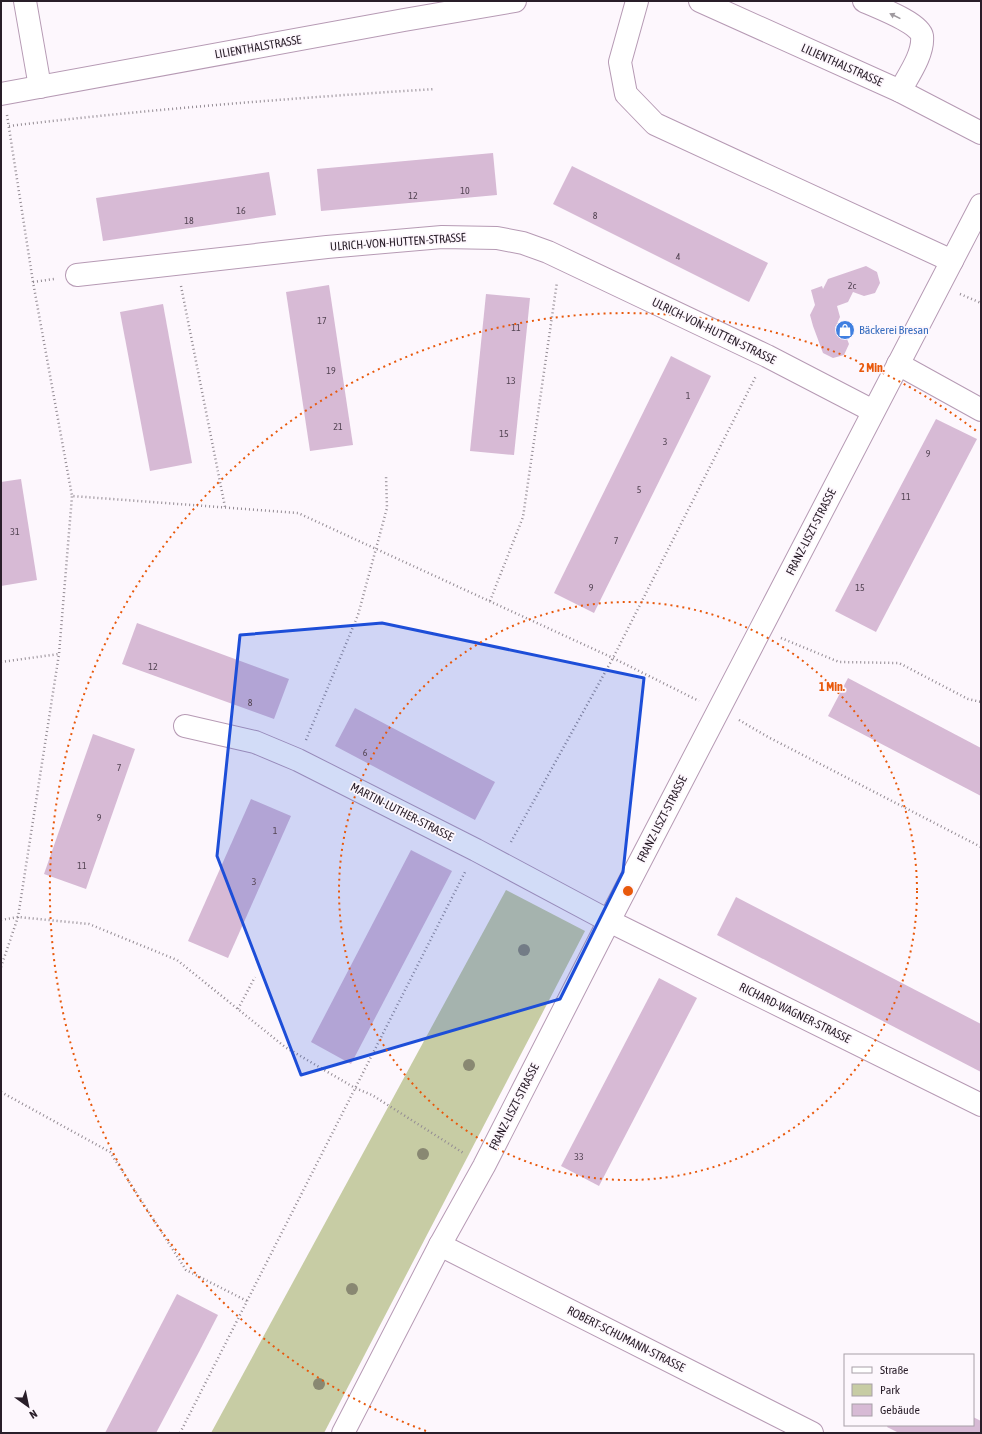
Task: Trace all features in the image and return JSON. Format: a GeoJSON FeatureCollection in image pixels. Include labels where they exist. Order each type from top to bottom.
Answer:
{"type":"FeatureCollection","features":[{"type":"Feature","properties":{"kind":"street"},"geometry":{"type":"LineString","coordinates":[[25,1],[40,87]]}},
{"type":"Feature","properties":{"kind":"street","name":"LILIENTHALSTRASSE"},"geometry":{"type":"LineString","coordinates":[[2,94],[515,1]]}},
{"type":"Feature","properties":{"kind":"street"},"geometry":{"type":"LineString","coordinates":[[637,1],[620,62],[626,94],[655,124],[952,261]]}},
{"type":"Feature","properties":{"kind":"street","name":"LILIENTHALSTRASSE"},"geometry":{"type":"LineString","coordinates":[[700,1],[900,91],[981,133]]}},
{"type":"Feature","properties":{"kind":"street"},"geometry":{"type":"LineString","coordinates":[[864,1],[917,26],[922,35],[920,51],[900,91]]}},
{"type":"Feature","properties":{"kind":"street","name":"FRANZ-LISZT-STRASSE"},"geometry":{"type":"LineString","coordinates":[[342,1433],[440,1245],[484,1166],[719,708],[981,205]]}},
{"type":"Feature","properties":{"kind":"street","name":"ULRICH-VON-HUTTEN-STRASSE"},"geometry":{"type":"LineString","coordinates":[[77,275],[327,247],[442,237],[497,238],[523,243],[560,258],[767,356],[874,411]]}},
{"type":"Feature","properties":{"kind":"street"},"geometry":{"type":"LineString","coordinates":[[898,364],[981,410]]}},
{"type":"Feature","properties":{"kind":"street","name":"MARTIN-LUTHER-STRASSE"},"geometry":{"type":"LineString","coordinates":[[186,726],[255,742],[298,760],[500,862],[609,921]]}},
{"type":"Feature","properties":{"kind":"street","name":"RICHARD-WAGNER-STRASSE"},"geometry":{"type":"LineString","coordinates":[[609,921],[981,1105]]}},
{"type":"Feature","properties":{"kind":"street","name":"ROBERT-SCHUMANN-STRASSE"},"geometry":{"type":"LineString","coordinates":[[440,1245],[812,1433]]}},
{"type":"Feature","properties":{"kind":"path"},"geometry":{"type":"LineString","coordinates":[[9,126],[106,114],[302,97],[435,89]]}},
{"type":"Feature","properties":{"kind":"path"},"geometry":{"type":"LineString","coordinates":[[1,967],[18,916],[59,654],[72,496],[33,282],[9,126],[2,94]]}},
{"type":"Feature","properties":{"kind":"path"},"geometry":{"type":"LineString","coordinates":[[490,601],[523,517],[560,258]]}},
{"type":"Feature","properties":{"kind":"path"},"geometry":{"type":"LineString","coordinates":[[177,264],[225,507]]}},
{"type":"Feature","properties":{"kind":"path"},"geometry":{"type":"LineString","coordinates":[[500,862],[613,658],[767,356]]}},
{"type":"Feature","properties":{"kind":"path"},"geometry":{"type":"LineString","coordinates":[[298,760],[358,615],[387,508],[386,475]]}},
{"type":"Feature","properties":{"kind":"path"},"geometry":{"type":"LineString","coordinates":[[72,496],[298,513],[613,658],[693,699],[719,708],[768,737],[981,847]]}},
{"type":"Feature","properties":{"kind":"path"},"geometry":{"type":"LineString","coordinates":[[760,629],[839,662],[899,663],[968,699],[981,702]]}},
{"type":"Feature","properties":{"kind":"path"},"geometry":{"type":"LineString","coordinates":[[1,662],[59,654]]}},
{"type":"Feature","properties":{"kind":"path"},"geometry":{"type":"LineString","coordinates":[[180,1433],[476,850]]}},
{"type":"Feature","properties":{"kind":"path"},"geometry":{"type":"LineString","coordinates":[[1,920],[18,916],[89,924],[177,960],[285,1048],[355,1088],[372,1095],[484,1166]]}},
{"type":"Feature","properties":{"kind":"path"},"geometry":{"type":"LineString","coordinates":[[238,1009],[255,977]]}},
{"type":"Feature","properties":{"kind":"path"},"geometry":{"type":"LineString","coordinates":[[1,1092],[110,1152],[186,1270],[247,1301]]}},
{"type":"Feature","properties":{"kind":"highlighted area"},"geometry":{"type":"Polygon","coordinates":[[[382,623],[644,678],[623,872],[560,999],[301,1075],[217,856],[240,635],[382,623]]]}},
{"type":"Feature","properties":{"kind":"green space"},"geometry":{"type":"Polygon","coordinates":[[[506,890],[585,931],[324,1433],[211,1433],[506,890]]]}},
{"type":"Feature","properties":{"kind":"building"},"geometry":{"type":"Polygon","coordinates":[[[493,153],[497,195],[321,211],[317,169],[493,153]]]}},
{"type":"Feature","properties":{"kind":"building"},"geometry":{"type":"Polygon","coordinates":[[[572,166],[768,263],[749,302],[553,204],[572,166]]]}},
{"type":"Feature","properties":{"kind":"building"},"geometry":{"type":"Polygon","coordinates":[[[269,172],[276,215],[103,241],[96,198],[269,172]]]}},
{"type":"Feature","properties":{"kind":"building"},"geometry":{"type":"Polygon","coordinates":[[[866,266],[877,272],[880,283],[875,293],[864,296],[853,292],[848,302],[837,306],[840,317],[835,328],[845,334],[849,344],[844,355],[833,358],[823,353],[813,326],[810,315],[815,305],[811,290],[822,286],[823,289],[828,279],[866,266]]]}},
{"type":"Feature","properties":{"kind":"building"},"geometry":{"type":"Polygon","coordinates":[[[329,285],[353,445],[310,451],[286,292],[329,285]]]}},
{"type":"Feature","properties":{"kind":"building"},"geometry":{"type":"Polygon","coordinates":[[[486,294],[530,298],[514,455],[470,451],[486,294]]]}},
{"type":"Feature","properties":{"kind":"building"},"geometry":{"type":"Polygon","coordinates":[[[163,304],[192,463],[150,471],[120,312],[163,304]]]}},
{"type":"Feature","properties":{"kind":"building"},"geometry":{"type":"Polygon","coordinates":[[[671,356],[711,376],[594,613],[554,593],[671,356]]]}},
{"type":"Feature","properties":{"kind":"building"},"geometry":{"type":"Polygon","coordinates":[[[936,419],[977,439],[876,632],[835,611],[936,419]]]}},
{"type":"Feature","properties":{"kind":"building"},"geometry":{"type":"Polygon","coordinates":[[[21,479],[37,580],[1,586],[1,482],[21,479]]]}},
{"type":"Feature","properties":{"kind":"building"},"geometry":{"type":"Polygon","coordinates":[[[137,623],[289,679],[274,719],[122,664],[137,623]]]}},
{"type":"Feature","properties":{"kind":"building"},"geometry":{"type":"Polygon","coordinates":[[[848,678],[981,748],[981,796],[828,716],[848,678]]]}},
{"type":"Feature","properties":{"kind":"building"},"geometry":{"type":"Polygon","coordinates":[[[355,708],[495,782],[475,820],[335,746],[355,708]]]}},
{"type":"Feature","properties":{"kind":"building"},"geometry":{"type":"Polygon","coordinates":[[[93,734],[135,749],[86,889],[44,874],[93,734]]]}},
{"type":"Feature","properties":{"kind":"building"},"geometry":{"type":"Polygon","coordinates":[[[251,799],[291,816],[228,958],[188,941],[251,799]]]}},
{"type":"Feature","properties":{"kind":"building"},"geometry":{"type":"Polygon","coordinates":[[[411,850],[452,871],[351,1064],[311,1042],[411,850]]]}},
{"type":"Feature","properties":{"kind":"building"},"geometry":{"type":"Polygon","coordinates":[[[736,897],[981,1024],[981,1072],[717,935],[736,897]]]}},
{"type":"Feature","properties":{"kind":"building"},"geometry":{"type":"Polygon","coordinates":[[[659,978],[697,998],[599,1186],[561,1166],[659,978]]]}},
{"type":"Feature","properties":{"kind":"building"},"geometry":{"type":"Polygon","coordinates":[[[177,1294],[218,1315],[200,1350],[156,1433],[105,1433],[177,1294]]]}},
{"type":"Feature","properties":{"kind":"building"},"geometry":{"type":"Polygon","coordinates":[[[974,1418],[981,1421],[981,1433],[899,1433],[887,1427],[974,1426],[974,1418]]]}},
{"type":"Feature","properties":{"kind":"place","name":"Bäckerei Bresan"},"geometry":{"type":"Point","coordinates":[845,330]}}]}
